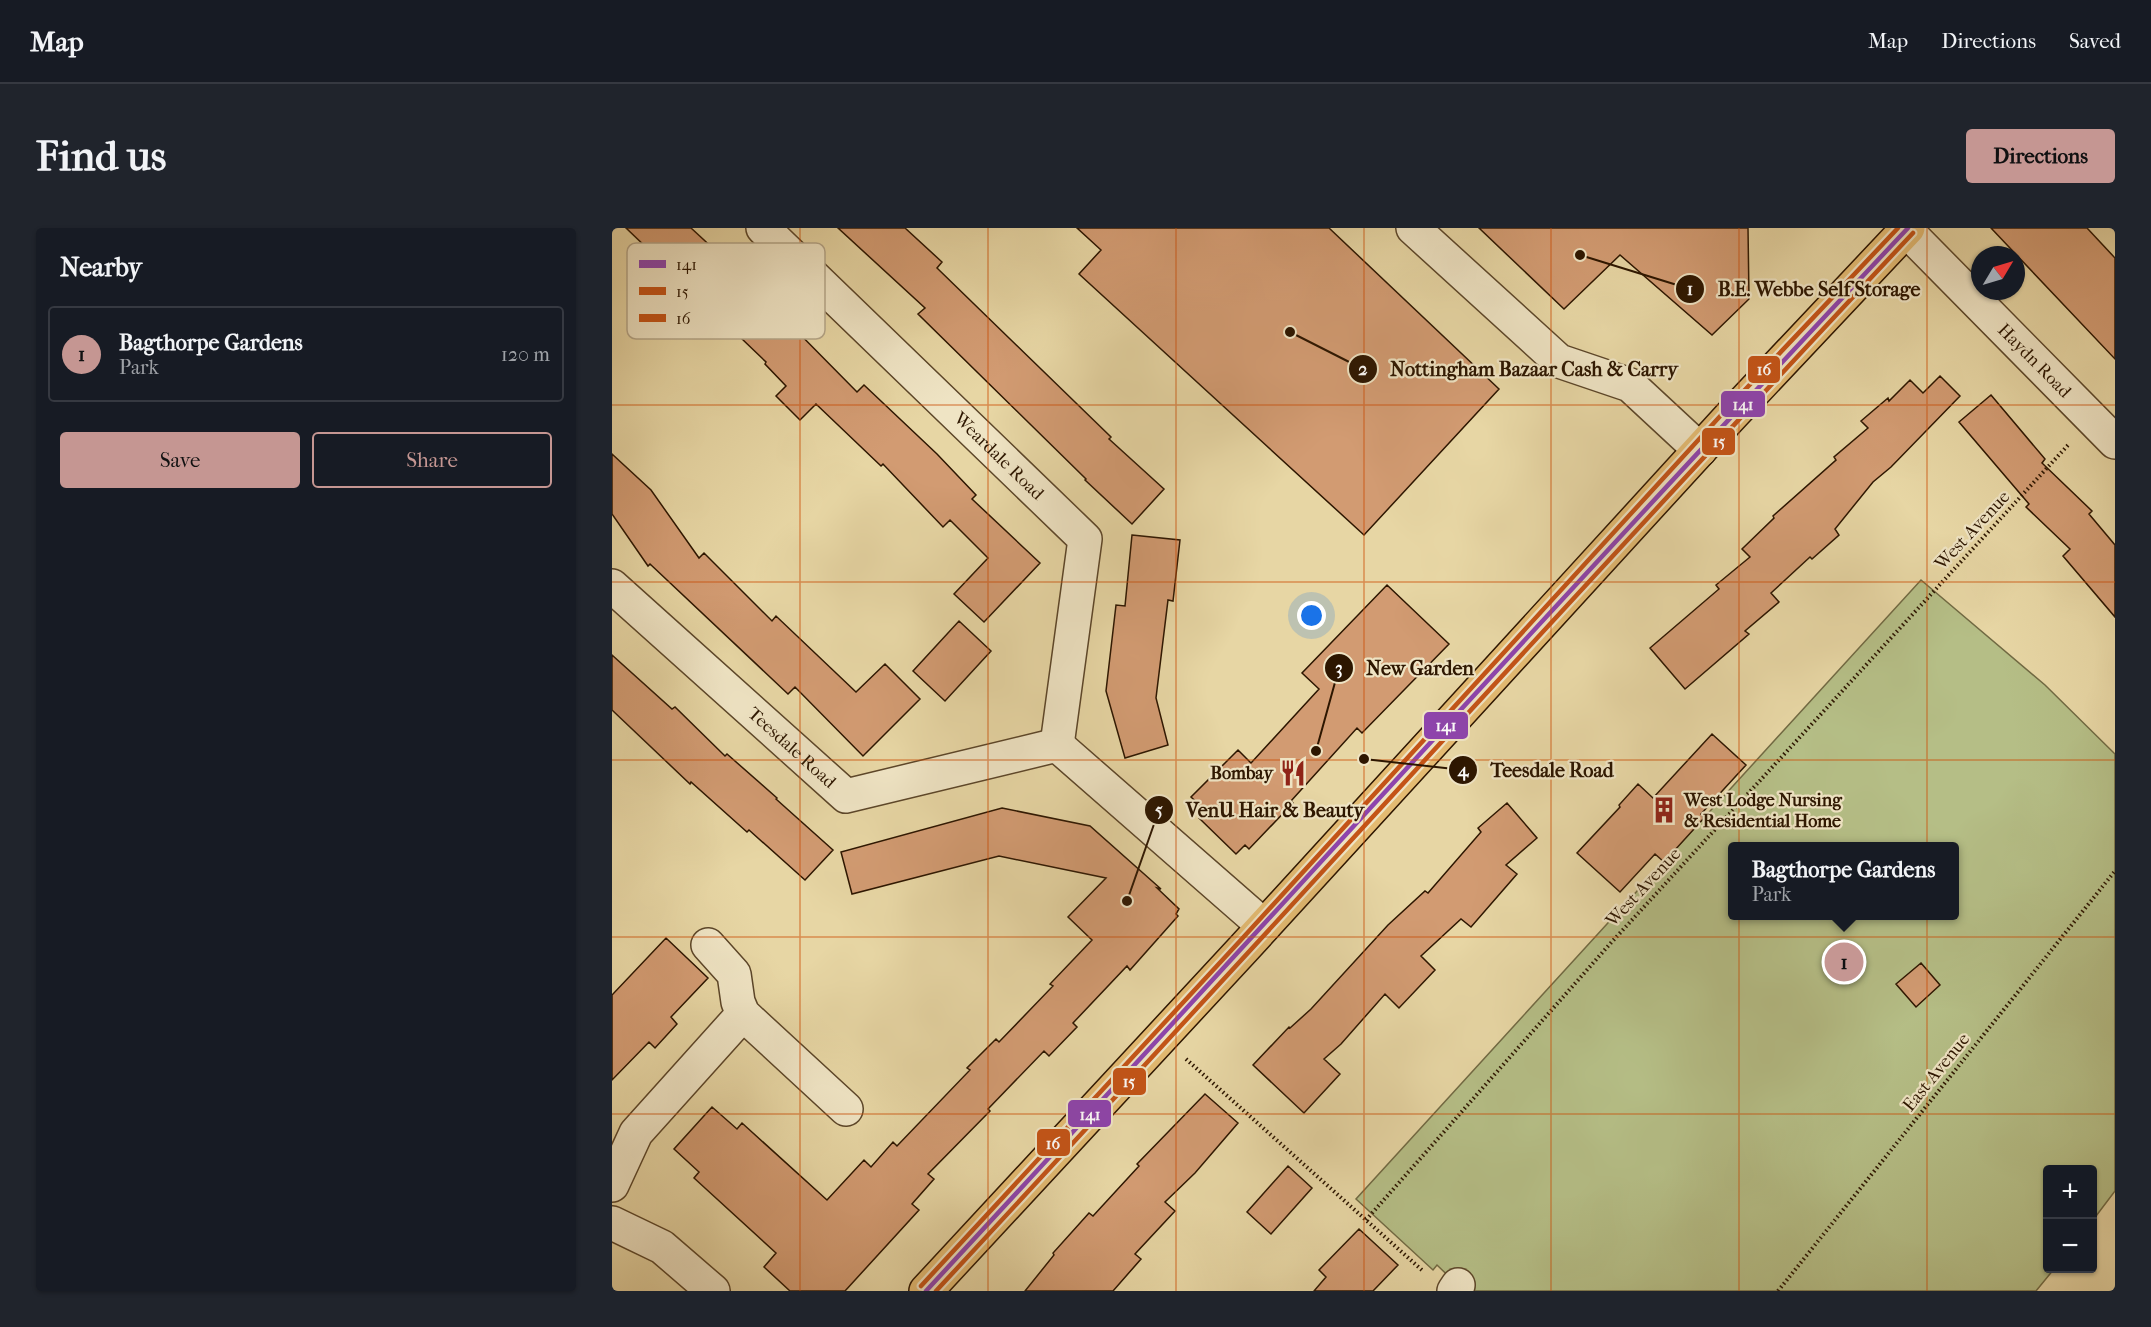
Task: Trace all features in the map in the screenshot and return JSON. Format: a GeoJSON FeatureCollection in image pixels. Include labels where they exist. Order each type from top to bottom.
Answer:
{"type":"FeatureCollection","features":[{"type":"Feature","properties":{"kind":"main road"},"geometry":{"type":"LineString","coordinates":[[926,1291],[1906,229]]}},
{"type":"Feature","properties":{"kind":"street","name":"Weardale Road"},"geometry":{"type":"LineString","coordinates":[[764,228],[780,243]]}},
{"type":"Feature","properties":{"kind":"street"},"geometry":{"type":"LineString","coordinates":[[1413,228],[1559,361],[1630,385],[1700,450]]}},
{"type":"Feature","properties":{"kind":"street","name":"Haydn Road"},"geometry":{"type":"LineString","coordinates":[[1906,229],[2115,442]]}},
{"type":"Feature","properties":{"kind":"street","name":"Weardale Road"},"geometry":{"type":"LineString","coordinates":[[825,287],[1085,538],[1057,745]]}},
{"type":"Feature","properties":{"kind":"street","name":"Teesdale Road"},"geometry":{"type":"LineString","coordinates":[[612,586],[846,796],[1057,745]]}},
{"type":"Feature","properties":{"kind":"street"},"geometry":{"type":"LineString","coordinates":[[1057,745],[1264,926]]}},
{"type":"Feature","properties":{"kind":"street"},"geometry":{"type":"LineString","coordinates":[[708,945],[734,974],[738,1002],[743,1014],[802,1071],[846,1109]]}},
{"type":"Feature","properties":{"kind":"street"},"geometry":{"type":"LineString","coordinates":[[612,1185],[636,1133],[743,1014]]}},
{"type":"Feature","properties":{"kind":"street"},"geometry":{"type":"LineString","coordinates":[[612,1223],[662,1247],[713,1291]]}},
{"type":"Feature","properties":{"kind":"path","name":"West Avenue"},"geometry":{"type":"LineString","coordinates":[[1366,1220],[1609,945],[2092,419]]}},
{"type":"Feature","properties":{"kind":"path","name":"East Avenue"},"geometry":{"type":"LineString","coordinates":[[1778,1291],[2115,871]]}},
{"type":"Feature","properties":{"kind":"path"},"geometry":{"type":"LineString","coordinates":[[1161,1036],[1366,1220],[1447,1284]]}},
{"type":"Feature","properties":{"kind":"green space"},"geometry":{"type":"Polygon","coordinates":[[[1921,580],[2045,685],[2115,754],[2115,1191],[2097,1215],[2097,1165],[2043,1165],[2043,1273],[2051,1273],[2036,1291],[1464,1291],[1437,1265],[1433,1270],[1356,1199],[1921,580]]]}},
{"type":"Feature","properties":{"kind":"building"},"geometry":{"type":"Polygon","coordinates":[[[626,228],[691,228],[707,243],[642,243],[626,228]]]}},
{"type":"Feature","properties":{"kind":"building"},"geometry":{"type":"Polygon","coordinates":[[[838,228],[905,228],[942,262],[937,268],[1111,437],[1109,439],[1164,489],[1132,524],[918,314],[925,308],[838,228]]]}},
{"type":"Feature","properties":{"kind":"building"},"geometry":{"type":"Polygon","coordinates":[[[1077,228],[1329,228],[1499,389],[1364,535],[1079,274],[1101,250],[1077,228]]]}},
{"type":"Feature","properties":{"kind":"building"},"geometry":{"type":"Polygon","coordinates":[[[1479,228],[1748,228],[1749,299],[1712,335],[1620,255],[1564,309],[1479,228]]]}},
{"type":"Feature","properties":{"kind":"building"},"geometry":{"type":"Polygon","coordinates":[[[1991,228],[2087,228],[2115,258],[2115,359],[2025,264],[2025,246],[2008,246],[1991,228]]]}},
{"type":"Feature","properties":{"kind":"building"},"geometry":{"type":"Polygon","coordinates":[[[742,339],[805,339],[857,392],[864,385],[937,454],[976,495],[972,499],[1040,563],[984,622],[954,594],[988,558],[950,520],[943,527],[883,464],[881,466],[816,404],[800,420],[776,396],[786,386],[765,364],[766,362],[742,339]]]}},
{"type":"Feature","properties":{"kind":"building"},"geometry":{"type":"Polygon","coordinates":[[[1940,376],[1960,396],[1891,467],[1873,482],[1835,529],[1839,535],[1812,559],[1810,557],[1771,593],[1779,602],[1745,631],[1749,634],[1685,689],[1650,648],[1719,589],[1716,585],[1750,557],[1742,549],[1774,518],[1773,516],[1836,460],[1834,457],[1868,428],[1861,421],[1888,398],[1889,401],[1910,380],[1923,393],[1940,376]]]}},
{"type":"Feature","properties":{"kind":"building"},"geometry":{"type":"Polygon","coordinates":[[[1991,395],[2045,459],[2042,463],[2092,511],[2089,514],[2115,545],[2115,617],[2063,556],[2070,549],[2026,507],[2029,504],[1959,422],[1991,395]]]}},
{"type":"Feature","properties":{"kind":"building"},"geometry":{"type":"Polygon","coordinates":[[[612,454],[651,490],[699,558],[704,553],[772,621],[776,616],[856,692],[885,664],[920,699],[863,756],[795,687],[788,694],[650,564],[648,566],[612,514],[612,454]]]}},
{"type":"Feature","properties":{"kind":"building"},"geometry":{"type":"Polygon","coordinates":[[[1132,535],[1180,540],[1173,601],[1168,600],[1156,698],[1168,745],[1125,758],[1106,691],[1116,605],[1125,606],[1132,535]]]}},
{"type":"Feature","properties":{"kind":"building"},"geometry":{"type":"Polygon","coordinates":[[[1387,585],[1449,644],[1362,733],[1357,728],[1291,801],[1293,803],[1249,849],[1245,845],[1236,854],[1199,818],[1206,811],[1191,797],[1238,750],[1251,763],[1319,689],[1302,673],[1387,585]]]}},
{"type":"Feature","properties":{"kind":"building"},"geometry":{"type":"Polygon","coordinates":[[[959,621],[991,651],[945,701],[913,671],[959,621]]]}},
{"type":"Feature","properties":{"kind":"building"},"geometry":{"type":"Polygon","coordinates":[[[612,655],[672,709],[675,707],[725,756],[727,754],[833,850],[805,880],[749,830],[747,832],[691,782],[690,784],[612,710],[612,655]]]}},
{"type":"Feature","properties":{"kind":"building","name":"West Lodge Nursing & Residential Home"},"geometry":{"type":"Polygon","coordinates":[[[1712,734],[1746,765],[1701,814],[1704,818],[1664,862],[1655,854],[1620,892],[1577,853],[1638,784],[1653,798],[1712,734]]]}},
{"type":"Feature","properties":{"kind":"building"},"geometry":{"type":"Polygon","coordinates":[[[1507,803],[1537,838],[1506,865],[1517,874],[1471,927],[1461,919],[1421,956],[1435,970],[1399,1008],[1385,994],[1341,1044],[1324,1059],[1340,1074],[1304,1113],[1253,1065],[1289,1027],[1311,1009],[1388,925],[1425,891],[1428,893],[1481,832],[1478,828],[1507,803]]]}},
{"type":"Feature","properties":{"kind":"building"},"geometry":{"type":"Polygon","coordinates":[[[1002,808],[1090,826],[1161,889],[1157,888],[1179,909],[1176,914],[1178,916],[1130,970],[1127,966],[1073,1023],[1077,1027],[1049,1056],[1044,1051],[988,1109],[990,1111],[928,1174],[934,1179],[912,1204],[919,1210],[845,1291],[790,1291],[764,1267],[776,1253],[694,1178],[699,1172],[674,1149],[712,1107],[737,1129],[742,1123],[827,1200],[864,1160],[871,1167],[893,1142],[897,1146],[970,1070],[967,1068],[996,1039],[999,1042],[1053,986],[1050,984],[1092,940],[1068,917],[1106,878],[999,856],[852,894],[841,852],[1002,808]]]}},
{"type":"Feature","properties":{"kind":"building"},"geometry":{"type":"Polygon","coordinates":[[[666,938],[708,978],[671,1017],[677,1024],[655,1048],[649,1042],[612,1080],[612,995],[666,938]]]}},
{"type":"Feature","properties":{"kind":"building"},"geometry":{"type":"Polygon","coordinates":[[[1921,963],[1940,985],[1916,1007],[1896,984],[1921,963]]]}},
{"type":"Feature","properties":{"kind":"building"},"geometry":{"type":"Polygon","coordinates":[[[1205,1094],[1238,1123],[1195,1173],[1165,1202],[1175,1211],[1135,1254],[1141,1259],[1113,1291],[1025,1291],[1054,1255],[1053,1253],[1089,1213],[1093,1216],[1139,1166],[1137,1164],[1205,1094]]]}},
{"type":"Feature","properties":{"kind":"building"},"geometry":{"type":"Polygon","coordinates":[[[1288,1166],[1312,1188],[1271,1234],[1247,1212],[1288,1166]]]}},
{"type":"Feature","properties":{"kind":"building"},"geometry":{"type":"Polygon","coordinates":[[[1359,1229],[1398,1265],[1373,1291],[1314,1291],[1326,1277],[1319,1270],[1359,1229]]]}},
{"type":"Feature","properties":{"kind":"transit line","name":"16"},"geometry":{"type":"LineString","coordinates":[[921,1286],[1723,413],[1898,228]]}},
{"type":"Feature","properties":{"kind":"transit line","name":"141"},"geometry":{"type":"LineString","coordinates":[[926,1291],[1661,492],[1908,228]]}},
{"type":"Feature","properties":{"kind":"transit line","name":"15"},"geometry":{"type":"LineString","coordinates":[[936,1291],[1913,233]]}},
{"type":"Feature","properties":{"kind":"place","name":"B.E. Webbe Self Storage"},"geometry":{"type":"Point","coordinates":[1580,255]}},
{"type":"Feature","properties":{"kind":"place","name":"Nottingham Bazaar Cash & Carry"},"geometry":{"type":"Point","coordinates":[1290,332]}},
{"type":"Feature","properties":{"kind":"place","name":"New Garden"},"geometry":{"type":"Point","coordinates":[1316,751]}},
{"type":"Feature","properties":{"kind":"place","name":"Teesdale Road"},"geometry":{"type":"Point","coordinates":[1364,759]}},
{"type":"Feature","properties":{"kind":"place","name":"Bombay"},"geometry":{"type":"Point","coordinates":[1293,773]}},
{"type":"Feature","properties":{"kind":"place","name":"West Lodge Nursing & Residential Home"},"geometry":{"type":"Point","coordinates":[1664,810]}},
{"type":"Feature","properties":{"kind":"place","name":"VenU Hair & Beauty"},"geometry":{"type":"Point","coordinates":[1127,901]}},
{"type":"Feature","properties":{"kind":"place","name":"Bagthorpe Gardens"},"geometry":{"type":"Point","coordinates":[1844,962]}}]}
